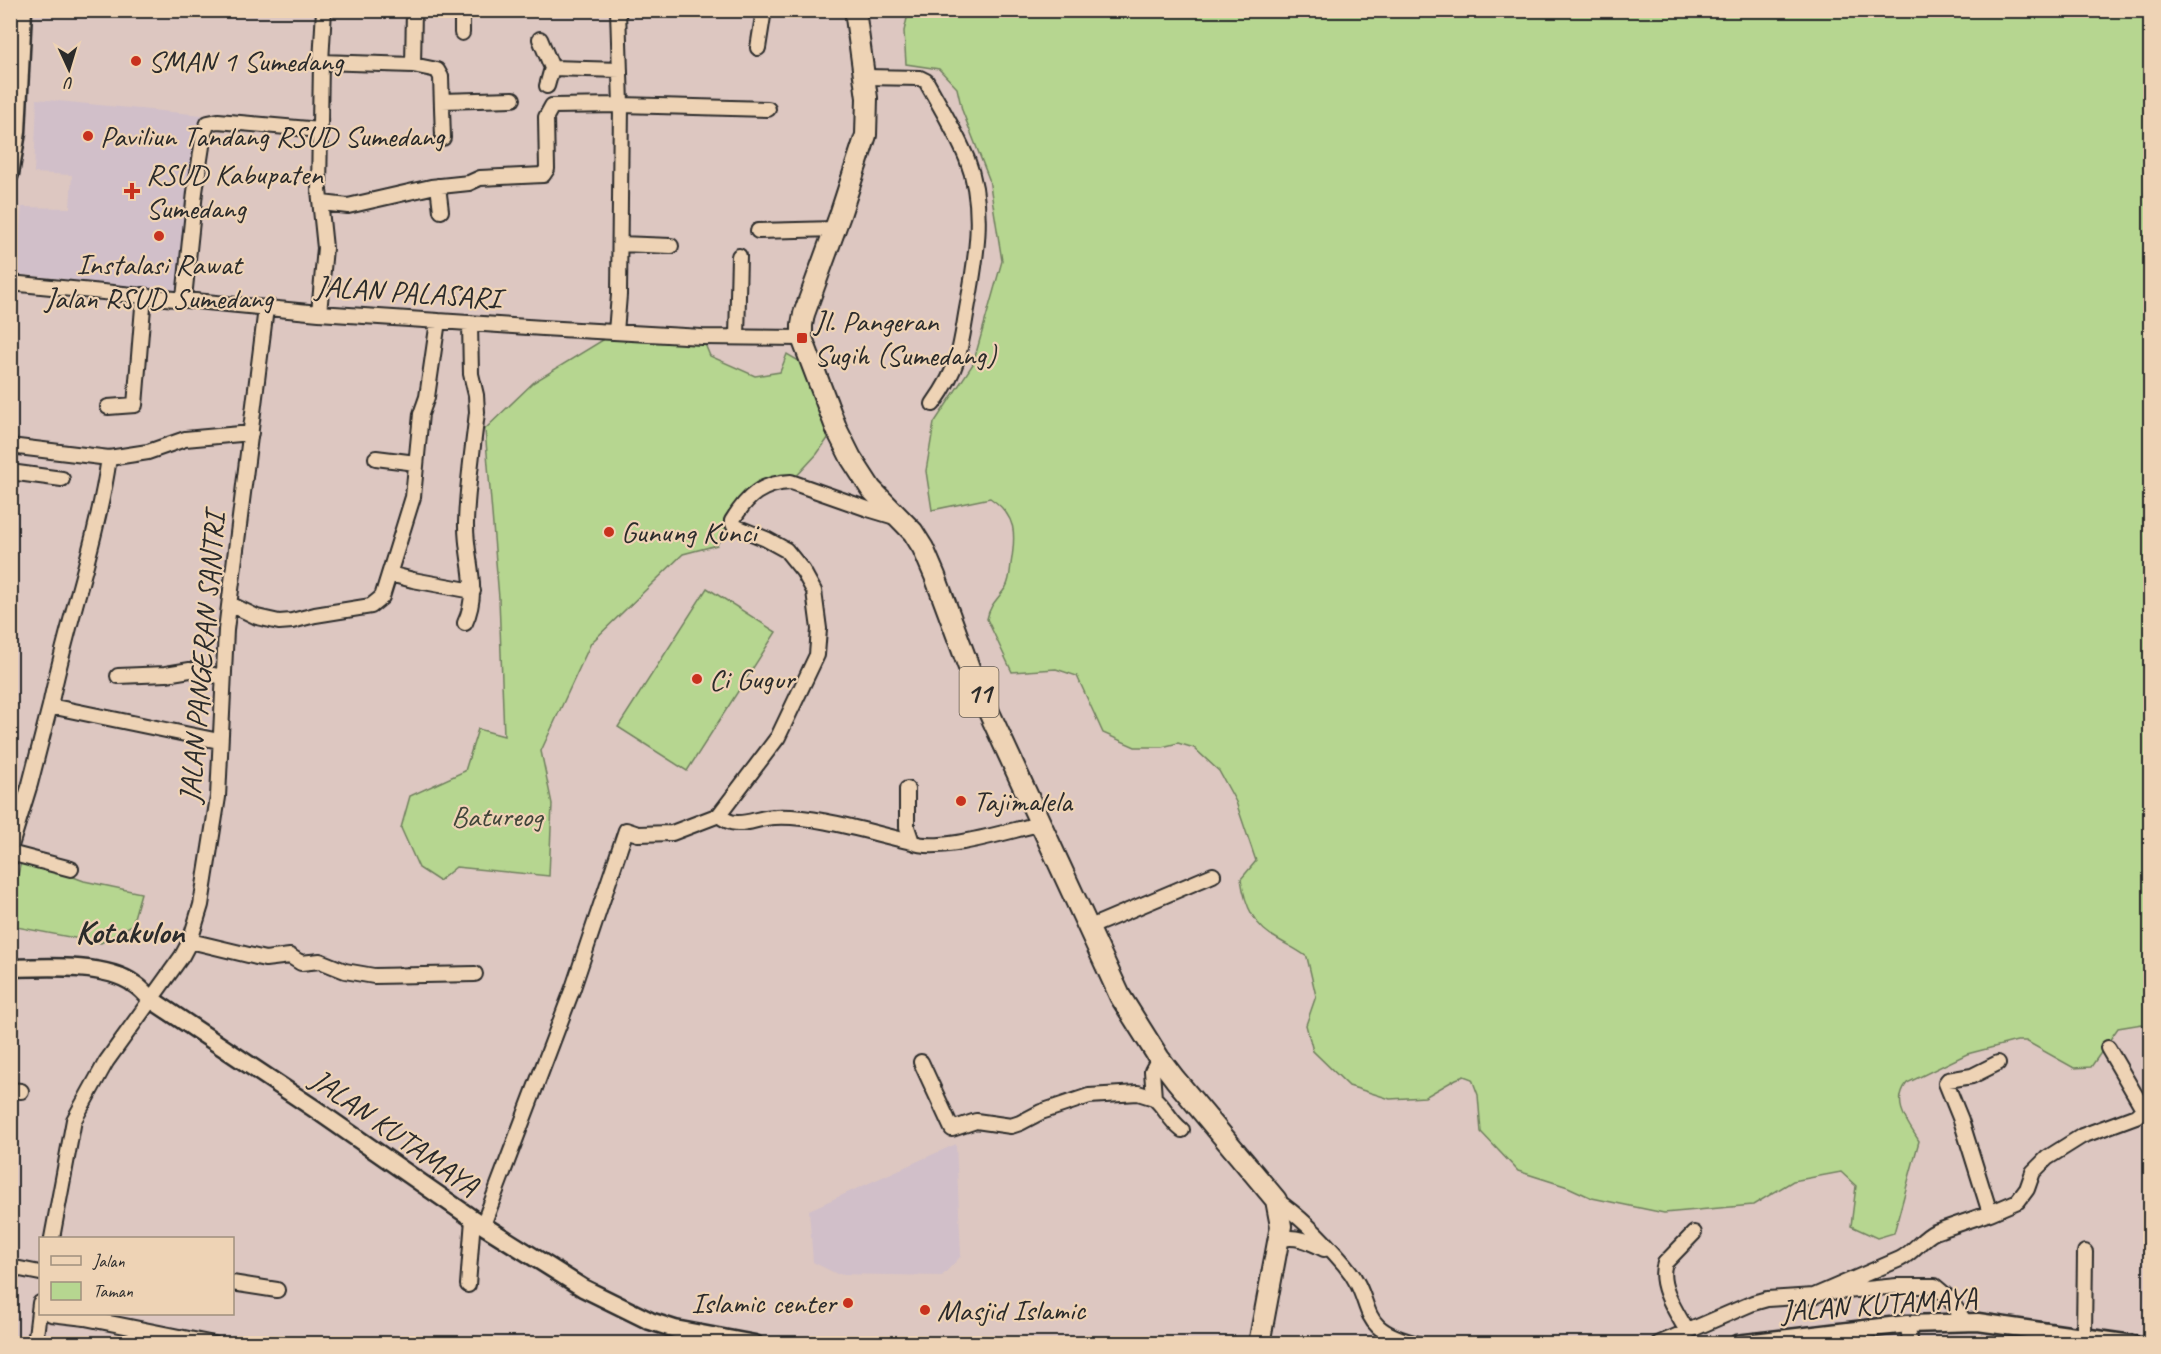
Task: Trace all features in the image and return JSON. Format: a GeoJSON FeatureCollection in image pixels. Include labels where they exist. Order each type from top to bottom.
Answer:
{"type":"FeatureCollection","features":[{"type":"Feature","properties":{"kind":"highway","name":"11"},"geometry":{"type":"LineString","coordinates":[[855,10],[865,77],[868,117],[866,135],[804,314],[802,338],[837,430],[851,458],[871,489],[913,532],[931,567],[970,673],[1090,927],[1120,996],[1159,1058],[1276,1200]]}},
{"type":"Feature","properties":{"kind":"highway"},"geometry":{"type":"LineString","coordinates":[[1259,1344],[1279,1240],[1281,1219],[1276,1200]]}},
{"type":"Feature","properties":{"kind":"main road"},"geometry":{"type":"LineString","coordinates":[[10,174],[17,132],[24,10]]}},
{"type":"Feature","properties":{"kind":"main road","name":"JALAN KUTAMAYA"},"geometry":{"type":"LineString","coordinates":[[10,968],[64,967],[99,971],[133,983],[152,1000],[478,1222],[584,1288],[651,1321],[675,1329],[755,1344]]}},
{"type":"Feature","properties":{"kind":"main road","name":"JALAN KUTAMAYA"},"geometry":{"type":"LineString","coordinates":[[1737,1344],[1907,1324],[1965,1322],[2084,1335],[2132,1344]]}},
{"type":"Feature","properties":{"kind":"street"},"geometry":{"type":"LineString","coordinates":[[319,313],[325,248],[319,190],[324,10]]}},
{"type":"Feature","properties":{"kind":"street"},"geometry":{"type":"LineString","coordinates":[[412,65],[414,10]]}},
{"type":"Feature","properties":{"kind":"street"},"geometry":{"type":"LineString","coordinates":[[462,10],[462,33]]}},
{"type":"Feature","properties":{"kind":"street"},"geometry":{"type":"LineString","coordinates":[[616,332],[619,295],[621,105],[618,10]]}},
{"type":"Feature","properties":{"kind":"street"},"geometry":{"type":"LineString","coordinates":[[758,48],[764,10]]}},
{"type":"Feature","properties":{"kind":"street"},"geometry":{"type":"LineString","coordinates":[[540,39],[552,68],[547,86]]}},
{"type":"Feature","properties":{"kind":"street"},"geometry":{"type":"LineString","coordinates":[[321,62],[412,65],[432,67],[439,71],[443,138]]}},
{"type":"Feature","properties":{"kind":"street"},"geometry":{"type":"LineString","coordinates":[[552,68],[620,70]]}},
{"type":"Feature","properties":{"kind":"street"},"geometry":{"type":"LineString","coordinates":[[865,77],[920,78],[926,81],[967,159],[975,189],[978,228],[974,270],[957,359],[945,387],[933,404]]}},
{"type":"Feature","properties":{"kind":"street"},"geometry":{"type":"LineString","coordinates":[[442,100],[513,99]]}},
{"type":"Feature","properties":{"kind":"street"},"geometry":{"type":"LineString","coordinates":[[322,203],[348,206],[438,186],[469,183],[482,177],[543,175],[547,169],[546,117],[552,106],[621,105],[768,109]]}},
{"type":"Feature","properties":{"kind":"street"},"geometry":{"type":"LineString","coordinates":[[184,298],[195,192],[204,133],[208,123],[218,121],[320,130]]}},
{"type":"Feature","properties":{"kind":"street"},"geometry":{"type":"LineString","coordinates":[[438,186],[441,211]]}},
{"type":"Feature","properties":{"kind":"street"},"geometry":{"type":"LineString","coordinates":[[758,231],[835,229]]}},
{"type":"Feature","properties":{"kind":"street"},"geometry":{"type":"LineString","coordinates":[[620,244],[671,246]]}},
{"type":"Feature","properties":{"kind":"street"},"geometry":{"type":"LineString","coordinates":[[737,337],[739,256]]}},
{"type":"Feature","properties":{"kind":"street","name":"JALAN PALASARI"},"geometry":{"type":"LineString","coordinates":[[10,283],[184,298],[319,313],[616,332],[802,338]]}},
{"type":"Feature","properties":{"kind":"street"},"geometry":{"type":"LineString","coordinates":[[108,407],[135,405],[144,295]]}},
{"type":"Feature","properties":{"kind":"street","name":"JALAN PANGERAN SANTRI"},"geometry":{"type":"LineString","coordinates":[[52,1237],[74,1120],[105,1062],[152,1000],[190,941],[201,905],[218,797],[219,741],[230,604],[266,308]]}},
{"type":"Feature","properties":{"kind":"street"},"geometry":{"type":"LineString","coordinates":[[230,604],[257,617],[279,622],[371,606],[382,597],[414,497],[421,414],[427,396],[438,321]]}},
{"type":"Feature","properties":{"kind":"street"},"geometry":{"type":"LineString","coordinates":[[465,623],[471,610],[473,591],[466,545],[466,522],[477,412],[471,374],[470,323]]}},
{"type":"Feature","properties":{"kind":"street"},"geometry":{"type":"LineString","coordinates":[[10,446],[109,458],[148,452],[185,439],[251,433]]}},
{"type":"Feature","properties":{"kind":"street"},"geometry":{"type":"LineString","coordinates":[[71,869],[10,851],[30,784],[96,525],[109,458]]}},
{"type":"Feature","properties":{"kind":"street"},"geometry":{"type":"LineString","coordinates":[[376,458],[416,463]]}},
{"type":"Feature","properties":{"kind":"street"},"geometry":{"type":"LineString","coordinates":[[10,472],[62,479]]}},
{"type":"Feature","properties":{"kind":"street"},"geometry":{"type":"LineString","coordinates":[[468,1285],[478,1222],[573,988],[626,830],[638,834],[672,833],[719,815],[778,737],[817,655],[819,629],[814,591],[803,571],[786,550],[734,526],[732,520],[752,494],[778,482],[792,482],[900,518]]}},
{"type":"Feature","properties":{"kind":"street"},"geometry":{"type":"LineString","coordinates":[[390,574],[473,591]]}},
{"type":"Feature","properties":{"kind":"street"},"geometry":{"type":"LineString","coordinates":[[118,676],[166,674],[190,670],[224,678]]}},
{"type":"Feature","properties":{"kind":"street"},"geometry":{"type":"LineString","coordinates":[[50,706],[219,741]]}},
{"type":"Feature","properties":{"kind":"street"},"geometry":{"type":"LineString","coordinates":[[907,789],[907,827],[912,842]]}},
{"type":"Feature","properties":{"kind":"street"},"geometry":{"type":"LineString","coordinates":[[719,815],[723,819],[738,824],[775,817],[811,820],[912,842],[921,846],[943,845],[1040,824]]}},
{"type":"Feature","properties":{"kind":"street"},"geometry":{"type":"LineString","coordinates":[[1090,927],[1214,875]]}},
{"type":"Feature","properties":{"kind":"street"},"geometry":{"type":"LineString","coordinates":[[190,941],[265,959],[290,956],[301,963],[320,961],[345,971],[374,976],[475,974]]}},
{"type":"Feature","properties":{"kind":"street"},"geometry":{"type":"LineString","coordinates":[[1814,1296],[1907,1256],[1928,1235],[2018,1201],[2027,1189],[2033,1172],[2047,1158],[2082,1136],[2129,1120],[2147,1106],[2108,1048]]}},
{"type":"Feature","properties":{"kind":"street"},"geometry":{"type":"LineString","coordinates":[[1154,1098],[1152,1071],[1159,1058]]}},
{"type":"Feature","properties":{"kind":"street"},"geometry":{"type":"LineString","coordinates":[[921,1062],[952,1129],[976,1121],[1011,1126],[1020,1124],[1041,1112],[1089,1096],[1138,1093],[1154,1098],[1170,1120],[1182,1130]]}},
{"type":"Feature","properties":{"kind":"street"},"geometry":{"type":"LineString","coordinates":[[1990,1213],[1946,1083],[1948,1080],[1983,1072],[1998,1063]]}},
{"type":"Feature","properties":{"kind":"street"},"geometry":{"type":"LineString","coordinates":[[1276,1200],[1295,1213],[1345,1265],[1356,1282],[1371,1320],[1380,1329],[1402,1340],[1419,1344]]}},
{"type":"Feature","properties":{"kind":"street"},"geometry":{"type":"LineString","coordinates":[[1687,1331],[1672,1303],[1665,1284],[1663,1268],[1665,1263],[1694,1233]]}},
{"type":"Feature","properties":{"kind":"street"},"geometry":{"type":"LineString","coordinates":[[1279,1240],[1287,1237],[1294,1238],[1313,1243],[1332,1252]]}},
{"type":"Feature","properties":{"kind":"street"},"geometry":{"type":"LineString","coordinates":[[2084,1335],[2085,1252]]}},
{"type":"Feature","properties":{"kind":"street"},"geometry":{"type":"LineString","coordinates":[[10,1267],[39,1273]]}},
{"type":"Feature","properties":{"kind":"street"},"geometry":{"type":"LineString","coordinates":[[234,1284],[277,1290]]}},
{"type":"Feature","properties":{"kind":"street"},"geometry":{"type":"LineString","coordinates":[[1658,1344],[1742,1307],[1767,1299],[1897,1286],[1935,1286],[1948,1297],[1965,1322]]}},
{"type":"Feature","properties":{"kind":"street"},"geometry":{"type":"LineString","coordinates":[[35,1344],[42,1315]]}},
{"type":"Feature","properties":{"kind":"street"},"geometry":{"type":"LineString","coordinates":[[69,1315],[214,1344]]}},
{"type":"Feature","properties":{"kind":"street"},"geometry":{"type":"LineString","coordinates":[[1907,1324],[1911,1344]]}},
{"type":"Feature","properties":{"kind":"shaded area","name":"RSUD Kabupaten Sumedang"},"geometry":{"type":"Polygon","coordinates":[[[37,99],[202,115],[182,291],[16,274],[22,207],[70,208],[72,175],[34,173],[37,99]]]}},
{"type":"Feature","properties":{"kind":"shaded area"},"geometry":{"type":"Polygon","coordinates":[[[956,1144],[961,1256],[942,1276],[837,1274],[813,1262],[809,1210],[956,1144]]]}},
{"type":"Feature","properties":{"kind":"green space"},"geometry":{"type":"Polygon","coordinates":[[[917,10],[2150,11],[2150,1035],[2142,1024],[2118,1028],[2091,1067],[2074,1068],[2026,1041],[2017,1041],[1967,1054],[1907,1083],[1902,1090],[1901,1105],[1906,1120],[1919,1141],[1894,1233],[1877,1238],[1851,1226],[1856,1186],[1841,1172],[1793,1181],[1753,1205],[1664,1213],[1592,1198],[1568,1187],[1518,1171],[1481,1132],[1478,1095],[1472,1079],[1464,1076],[1456,1079],[1425,1097],[1390,1099],[1349,1086],[1313,1051],[1306,1025],[1316,996],[1307,957],[1270,935],[1257,922],[1248,907],[1241,879],[1256,861],[1236,802],[1219,771],[1194,748],[1178,743],[1162,747],[1135,747],[1103,733],[1077,676],[1056,669],[1012,672],[987,619],[992,605],[1006,587],[1009,578],[1014,544],[1010,519],[990,498],[932,510],[926,471],[934,423],[973,364],[1002,261],[989,179],[962,110],[957,88],[939,69],[906,64],[904,31],[908,14],[917,10]]]}},
{"type":"Feature","properties":{"kind":"green space","name":"Gunung Kunci"},"geometry":{"type":"Polygon","coordinates":[[[616,332],[702,337],[710,356],[755,376],[780,372],[787,354],[818,372],[838,424],[817,454],[791,482],[750,499],[730,519],[717,545],[683,554],[591,643],[541,751],[552,804],[549,876],[456,867],[439,881],[419,868],[401,828],[410,796],[465,771],[478,729],[504,736],[499,598],[485,429],[534,382],[616,332]]]}},
{"type":"Feature","properties":{"kind":"green space","name":"Ci Gugur"},"geometry":{"type":"Polygon","coordinates":[[[707,588],[776,632],[687,771],[618,727],[707,588]]]}},
{"type":"Feature","properties":{"kind":"green space"},"geometry":{"type":"Polygon","coordinates":[[[22,858],[84,881],[141,893],[132,925],[101,943],[11,926],[11,903],[22,858]]]}},
{"type":"Feature","properties":{"kind":"place","name":"SMAN 1 Sumedang"},"geometry":{"type":"Point","coordinates":[136,61]}},
{"type":"Feature","properties":{"kind":"place","name":"Paviliun Tandang RSUD Sumedang"},"geometry":{"type":"Point","coordinates":[88,136]}},
{"type":"Feature","properties":{"kind":"place","name":"RSUD Kabupaten Sumedang"},"geometry":{"type":"Point","coordinates":[132,191]}},
{"type":"Feature","properties":{"kind":"place","name":"Instalasi Rawat Jalan RSUD Sumedang"},"geometry":{"type":"Point","coordinates":[159,236]}},
{"type":"Feature","properties":{"kind":"place","name":"Jl. Pangeran Sugih (Sumedang)"},"geometry":{"type":"Point","coordinates":[802,338]}},
{"type":"Feature","properties":{"kind":"place","name":"Gunung Kunci"},"geometry":{"type":"Point","coordinates":[609,532]}},
{"type":"Feature","properties":{"kind":"place","name":"Ci Gugur"},"geometry":{"type":"Point","coordinates":[697,679]}},
{"type":"Feature","properties":{"kind":"place","name":"Tajimalela"},"geometry":{"type":"Point","coordinates":[961,801]}},
{"type":"Feature","properties":{"kind":"place","name":"Islamic center"},"geometry":{"type":"Point","coordinates":[848,1303]}},
{"type":"Feature","properties":{"kind":"place","name":"Masjid Islamic"},"geometry":{"type":"Point","coordinates":[925,1310]}},
{"type":"Feature","properties":{"kind":"district","name":"Kotakulon"},"geometry":{"type":"Point","coordinates":[130,931]}},
{"type":"Feature","properties":{"kind":"park label","name":"Batureog"},"geometry":{"type":"Point","coordinates":[497,816]}}]}
